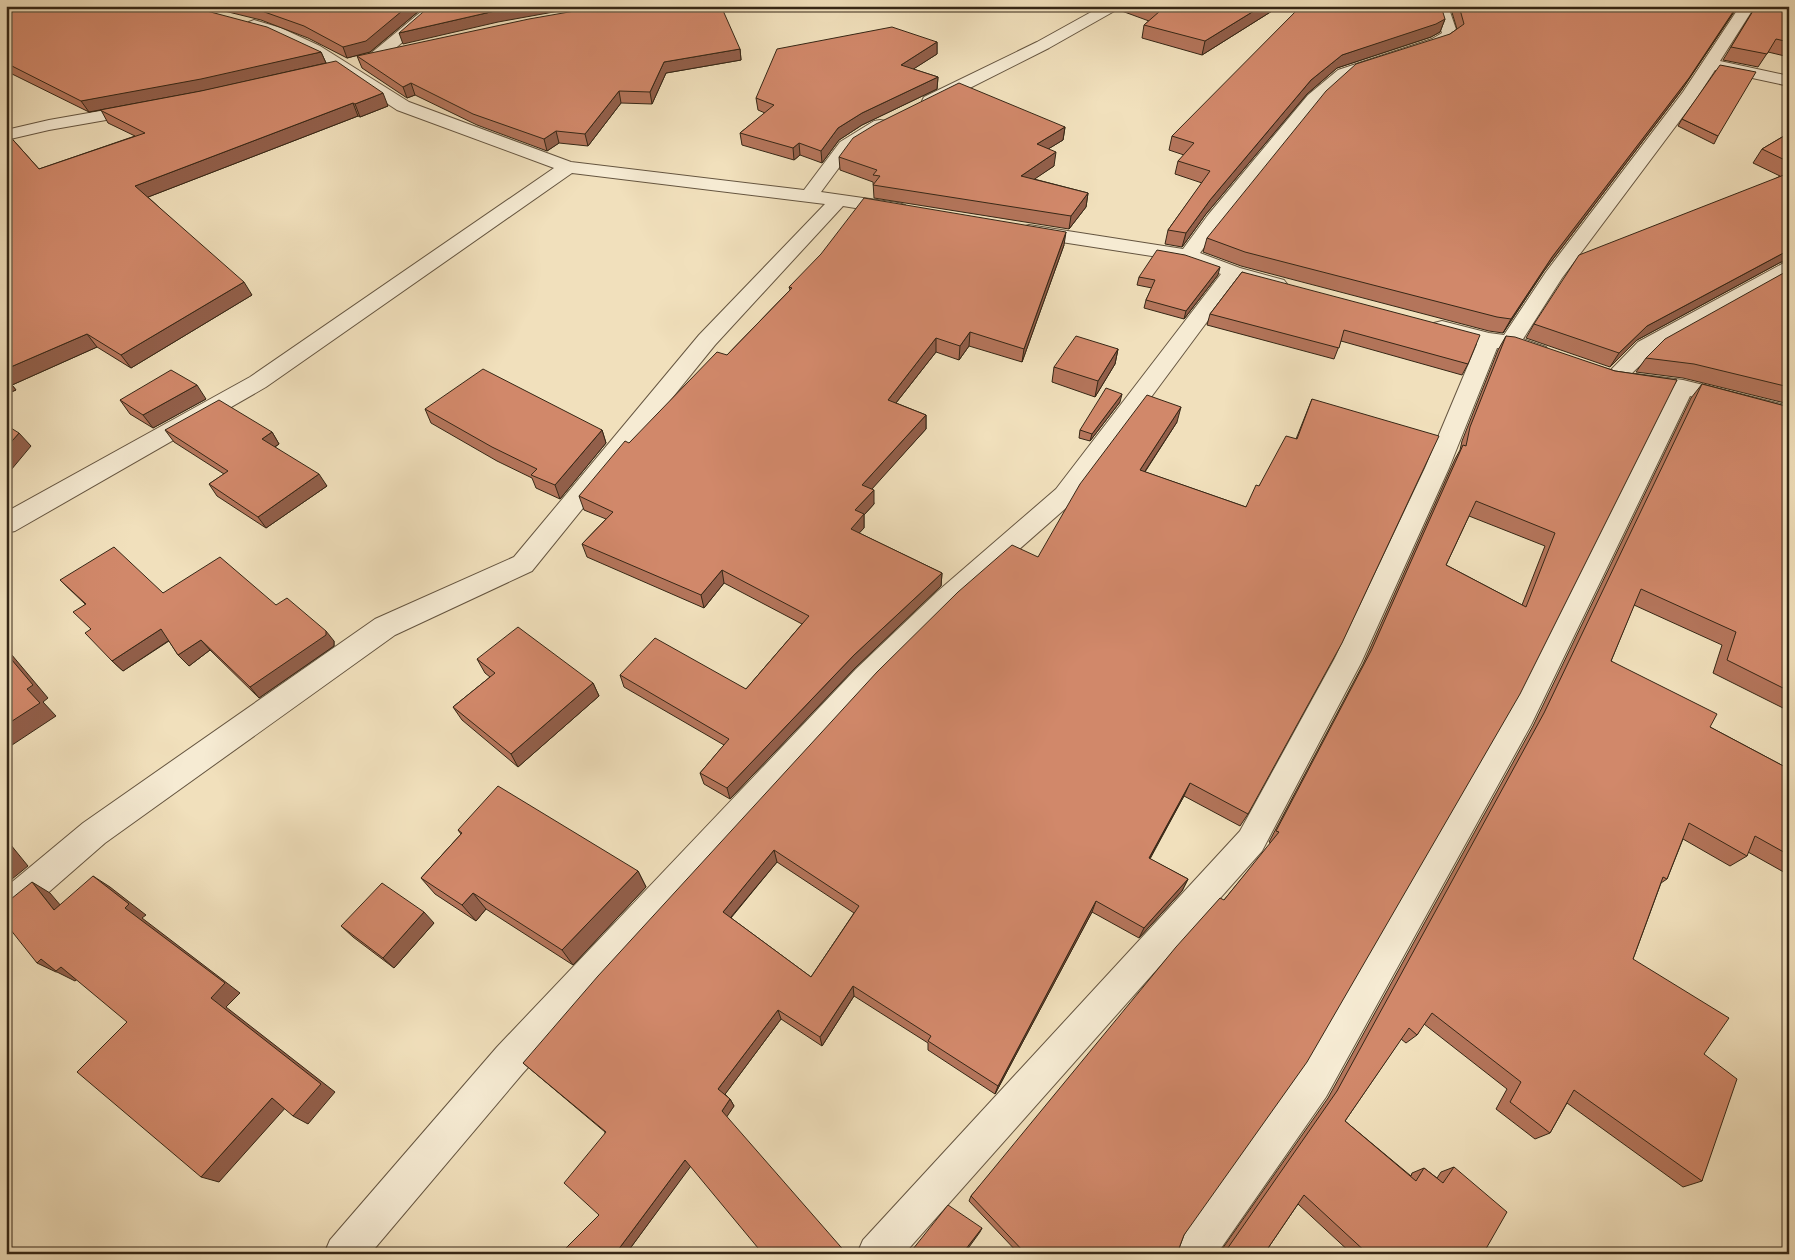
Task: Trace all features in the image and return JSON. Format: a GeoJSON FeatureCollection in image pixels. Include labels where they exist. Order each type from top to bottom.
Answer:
{"type":"FeatureCollection","features":[{"type":"Feature","properties":{"kind":"street"},"geometry":{"type":"LineString","coordinates":[[376,57],[437,6]]}},
{"type":"Feature","properties":{"kind":"street"},"geometry":{"type":"LineString","coordinates":[[912,109],[1043,44],[1113,6]]}},
{"type":"Feature","properties":{"kind":"street"},"geometry":{"type":"LineString","coordinates":[[1188,256],[1215,219],[1314,99],[1338,78],[1344,73],[1438,42],[1450,35],[1440,6]]}},
{"type":"Feature","properties":{"kind":"street"},"geometry":{"type":"LineString","coordinates":[[877,1254],[1251,841],[1347,663],[1433,476],[1499,341],[1553,276],[1690,95],[1748,6]]}},
{"type":"Feature","properties":{"kind":"street"},"geometry":{"type":"LineString","coordinates":[[243,23],[263,27],[312,46],[344,65],[380,92],[403,106],[568,168],[839,200],[917,212]]}},
{"type":"Feature","properties":{"kind":"street"},"geometry":{"type":"LineString","coordinates":[[316,72],[404,51]]}},
{"type":"Feature","properties":{"kind":"street"},"geometry":{"type":"LineString","coordinates":[[1710,64],[1789,81]]}},
{"type":"Feature","properties":{"kind":"street"},"geometry":{"type":"LineString","coordinates":[[6,135],[50,125],[158,106]]}},
{"type":"Feature","properties":{"kind":"street"},"geometry":{"type":"LineString","coordinates":[[808,197],[846,146],[869,131],[895,118]]}},
{"type":"Feature","properties":{"kind":"street"},"geometry":{"type":"LineString","coordinates":[[6,524],[258,382],[568,168]]}},
{"type":"Feature","properties":{"kind":"street"},"geometry":{"type":"LineString","coordinates":[[6,908],[94,833],[385,627],[523,564],[707,340],[839,200]]}},
{"type":"Feature","properties":{"kind":"street"},"geometry":{"type":"LineString","coordinates":[[1014,228],[1188,256],[1233,272],[1299,290]]}},
{"type":"Feature","properties":{"kind":"street"},"geometry":{"type":"LineString","coordinates":[[1789,268],[1646,347],[1604,374],[1683,387],[1789,414]]}},
{"type":"Feature","properties":{"kind":"street"},"geometry":{"type":"LineString","coordinates":[[344,1254],[510,1060],[866,677],[947,598],[1065,495],[1233,272]]}},
{"type":"Feature","properties":{"kind":"street"},"geometry":{"type":"LineString","coordinates":[[1422,322],[1557,358]]}},
{"type":"Feature","properties":{"kind":"street"},"geometry":{"type":"LineString","coordinates":[[1193,1254],[1313,1084],[1512,733],[1683,387]]}},
{"type":"Feature","properties":{"kind":"building"},"geometry":{"type":"Polygon","coordinates":[[[6,6],[188,6],[267,27],[321,52],[201,79],[81,101],[6,63],[6,6]]]}},
{"type":"Feature","properties":{"kind":"building"},"geometry":{"type":"Polygon","coordinates":[[[244,6],[408,6],[366,41],[343,47],[304,26],[244,6]]]}},
{"type":"Feature","properties":{"kind":"building"},"geometry":{"type":"Polygon","coordinates":[[[430,6],[520,6],[399,33],[430,6]]]}},
{"type":"Feature","properties":{"kind":"building"},"geometry":{"type":"Polygon","coordinates":[[[603,6],[721,6],[740,49],[664,62],[650,92],[619,91],[585,134],[556,131],[544,139],[473,114],[411,83],[403,87],[357,56],[529,19],[603,6]]]}},
{"type":"Feature","properties":{"kind":"building"},"geometry":{"type":"Polygon","coordinates":[[[1147,6],[1262,6],[1205,41],[1144,25],[1160,11],[1147,6]]]}},
{"type":"Feature","properties":{"kind":"building"},"geometry":{"type":"Polygon","coordinates":[[[1301,6],[1441,6],[1445,19],[1436,24],[1342,55],[1311,80],[1210,200],[1186,233],[1168,230],[1210,171],[1178,161],[1194,143],[1172,136],[1301,6]]]}},
{"type":"Feature","properties":{"kind":"building"},"geometry":{"type":"Polygon","coordinates":[[[1459,6],[1737,6],[1689,78],[1552,257],[1511,319],[1245,252],[1207,238],[1326,91],[1356,64],[1450,34],[1464,24],[1459,6]]]}},
{"type":"Feature","properties":{"kind":"building"},"geometry":{"type":"Polygon","coordinates":[[[1756,6],[1789,6],[1789,42],[1776,39],[1767,54],[1731,47],[1756,6]]]}},
{"type":"Feature","properties":{"kind":"building"},"geometry":{"type":"Polygon","coordinates":[[[892,27],[937,42],[901,65],[938,77],[862,113],[838,128],[821,151],[799,143],[793,148],[740,133],[774,105],[756,98],[777,49],[892,27]]]}},
{"type":"Feature","properties":{"kind":"building"},"geometry":{"type":"Polygon","coordinates":[[[336,61],[383,93],[135,186],[244,282],[121,355],[87,334],[6,369],[6,132],[39,169],[145,133],[100,110],[201,91],[336,61]]]}},
{"type":"Feature","properties":{"kind":"building"},"geometry":{"type":"Polygon","coordinates":[[[1720,65],[1756,72],[1718,136],[1682,119],[1720,65]]]}},
{"type":"Feature","properties":{"kind":"building"},"geometry":{"type":"Polygon","coordinates":[[[959,83],[1065,127],[1037,144],[1056,152],[1021,176],[1088,193],[1071,216],[873,185],[880,176],[873,175],[877,170],[839,157],[853,138],[876,124],[959,83]]]}},
{"type":"Feature","properties":{"kind":"building"},"geometry":{"type":"Polygon","coordinates":[[[1789,133],[1789,162],[1762,149],[1789,133]]]}},
{"type":"Feature","properties":{"kind":"building"},"geometry":{"type":"Polygon","coordinates":[[[1789,173],[1789,250],[1647,326],[1619,353],[1534,324],[1579,255],[1789,173]]]}},
{"type":"Feature","properties":{"kind":"building"},"geometry":{"type":"Polygon","coordinates":[[[864,198],[1066,232],[1024,349],[970,332],[960,346],[936,338],[888,400],[926,415],[862,485],[874,490],[855,510],[864,514],[851,529],[942,573],[854,655],[727,788],[700,773],[729,739],[620,675],[655,638],[746,689],[809,616],[722,570],[701,595],[582,544],[613,512],[579,496],[625,441],[629,443],[717,352],[727,355],[792,288],[789,287],[821,254],[864,198]]]}},
{"type":"Feature","properties":{"kind":"building"},"geometry":{"type":"Polygon","coordinates":[[[1157,250],[1185,255],[1220,267],[1186,311],[1146,300],[1155,280],[1139,277],[1157,250]]]}},
{"type":"Feature","properties":{"kind":"building"},"geometry":{"type":"Polygon","coordinates":[[[1789,270],[1789,387],[1694,364],[1646,358],[1665,339],[1789,270]]]}},
{"type":"Feature","properties":{"kind":"building"},"geometry":{"type":"Polygon","coordinates":[[[1242,272],[1480,335],[1468,364],[1344,330],[1339,348],[1210,314],[1242,272]]]}},
{"type":"Feature","properties":{"kind":"building"},"geometry":{"type":"Polygon","coordinates":[[[1076,336],[1118,349],[1098,381],[1054,367],[1076,336]]]}},
{"type":"Feature","properties":{"kind":"building"},"geometry":{"type":"Polygon","coordinates":[[[1506,336],[1515,337],[1615,371],[1677,380],[1520,694],[1307,1062],[1184,1235],[1178,1251],[1225,1252],[1337,1091],[1544,713],[1702,384],[1789,407],[1789,691],[1727,660],[1736,632],[1641,589],[1611,661],[1717,714],[1710,727],[1789,769],[1789,855],[1755,836],[1747,856],[1689,823],[1667,879],[1663,877],[1633,959],[1729,1018],[1704,1054],[1737,1079],[1702,1181],[1574,1090],[1550,1133],[1510,1102],[1521,1082],[1432,1013],[1417,1035],[1409,1028],[1345,1121],[1416,1181],[1424,1168],[1443,1183],[1454,1167],[1507,1212],[1483,1254],[1368,1254],[1304,1195],[1264,1254],[1026,1254],[971,1196],[1176,947],[1220,898],[1224,900],[1279,832],[1276,831],[1371,651],[1463,445],[1466,446],[1470,427],[1506,336]],[[1476,501],[1446,565],[1526,607],[1555,533],[1476,501]]]}},
{"type":"Feature","properties":{"kind":"building"},"geometry":{"type":"Polygon","coordinates":[[[483,369],[602,430],[555,485],[531,475],[537,469],[492,447],[425,409],[483,369]]]}},
{"type":"Feature","properties":{"kind":"building"},"geometry":{"type":"Polygon","coordinates":[[[171,370],[197,385],[143,415],[120,400],[171,370]]]}},
{"type":"Feature","properties":{"kind":"building"},"geometry":{"type":"Polygon","coordinates":[[[1106,388],[1122,394],[1092,434],[1080,430],[1106,388]]]}},
{"type":"Feature","properties":{"kind":"building"},"geometry":{"type":"Polygon","coordinates":[[[1147,395],[1181,407],[1140,470],[1246,507],[1256,485],[1259,486],[1286,436],[1297,439],[1312,399],[1439,436],[1342,643],[1248,814],[1190,783],[1149,858],[1188,879],[1144,928],[1096,901],[998,1086],[928,1041],[931,1036],[853,986],[820,1037],[778,1010],[718,1089],[730,1099],[722,1111],[847,1254],[763,1254],[685,1160],[615,1254],[560,1254],[599,1215],[564,1183],[606,1132],[523,1063],[598,976],[877,672],[958,592],[1012,545],[1038,557],[1080,484],[1147,395]],[[774,850],[723,912],[811,977],[859,906],[774,850]]]}},
{"type":"Feature","properties":{"kind":"building"},"geometry":{"type":"Polygon","coordinates":[[[219,400],[272,432],[262,439],[319,474],[258,517],[209,484],[228,471],[165,430],[219,400]]]}},
{"type":"Feature","properties":{"kind":"building"},"geometry":{"type":"Polygon","coordinates":[[[6,425],[19,433],[6,448],[6,425]]]}},
{"type":"Feature","properties":{"kind":"building"},"geometry":{"type":"Polygon","coordinates":[[[114,547],[163,593],[220,557],[276,605],[287,598],[326,631],[326,635],[250,687],[201,640],[178,655],[161,629],[112,661],[85,633],[91,629],[73,612],[86,604],[60,580],[114,547]]]}},
{"type":"Feature","properties":{"kind":"building"},"geometry":{"type":"Polygon","coordinates":[[[518,627],[593,683],[511,754],[453,707],[495,673],[477,659],[518,627]]]}},
{"type":"Feature","properties":{"kind":"building"},"geometry":{"type":"Polygon","coordinates":[[[6,653],[33,685],[27,689],[40,703],[6,725],[6,653]]]}},
{"type":"Feature","properties":{"kind":"building"},"geometry":{"type":"Polygon","coordinates":[[[498,786],[638,871],[562,950],[473,893],[462,905],[421,878],[462,833],[458,830],[498,786]]]}},
{"type":"Feature","properties":{"kind":"building"},"geometry":{"type":"Polygon","coordinates":[[[6,850],[10,855],[6,858],[6,850]]]}},
{"type":"Feature","properties":{"kind":"building"},"geometry":{"type":"Polygon","coordinates":[[[93,876],[129,904],[125,908],[225,983],[211,998],[321,1084],[293,1116],[272,1098],[201,1177],[77,1072],[127,1022],[61,967],[56,971],[41,959],[37,963],[6,924],[6,903],[32,882],[54,910],[93,876]]]}},
{"type":"Feature","properties":{"kind":"building"},"geometry":{"type":"Polygon","coordinates":[[[382,883],[424,912],[383,958],[341,926],[382,883]]]}},
{"type":"Feature","properties":{"kind":"building"},"geometry":{"type":"Polygon","coordinates":[[[948,1205],[982,1228],[962,1254],[909,1254],[948,1205]]]}}]}
